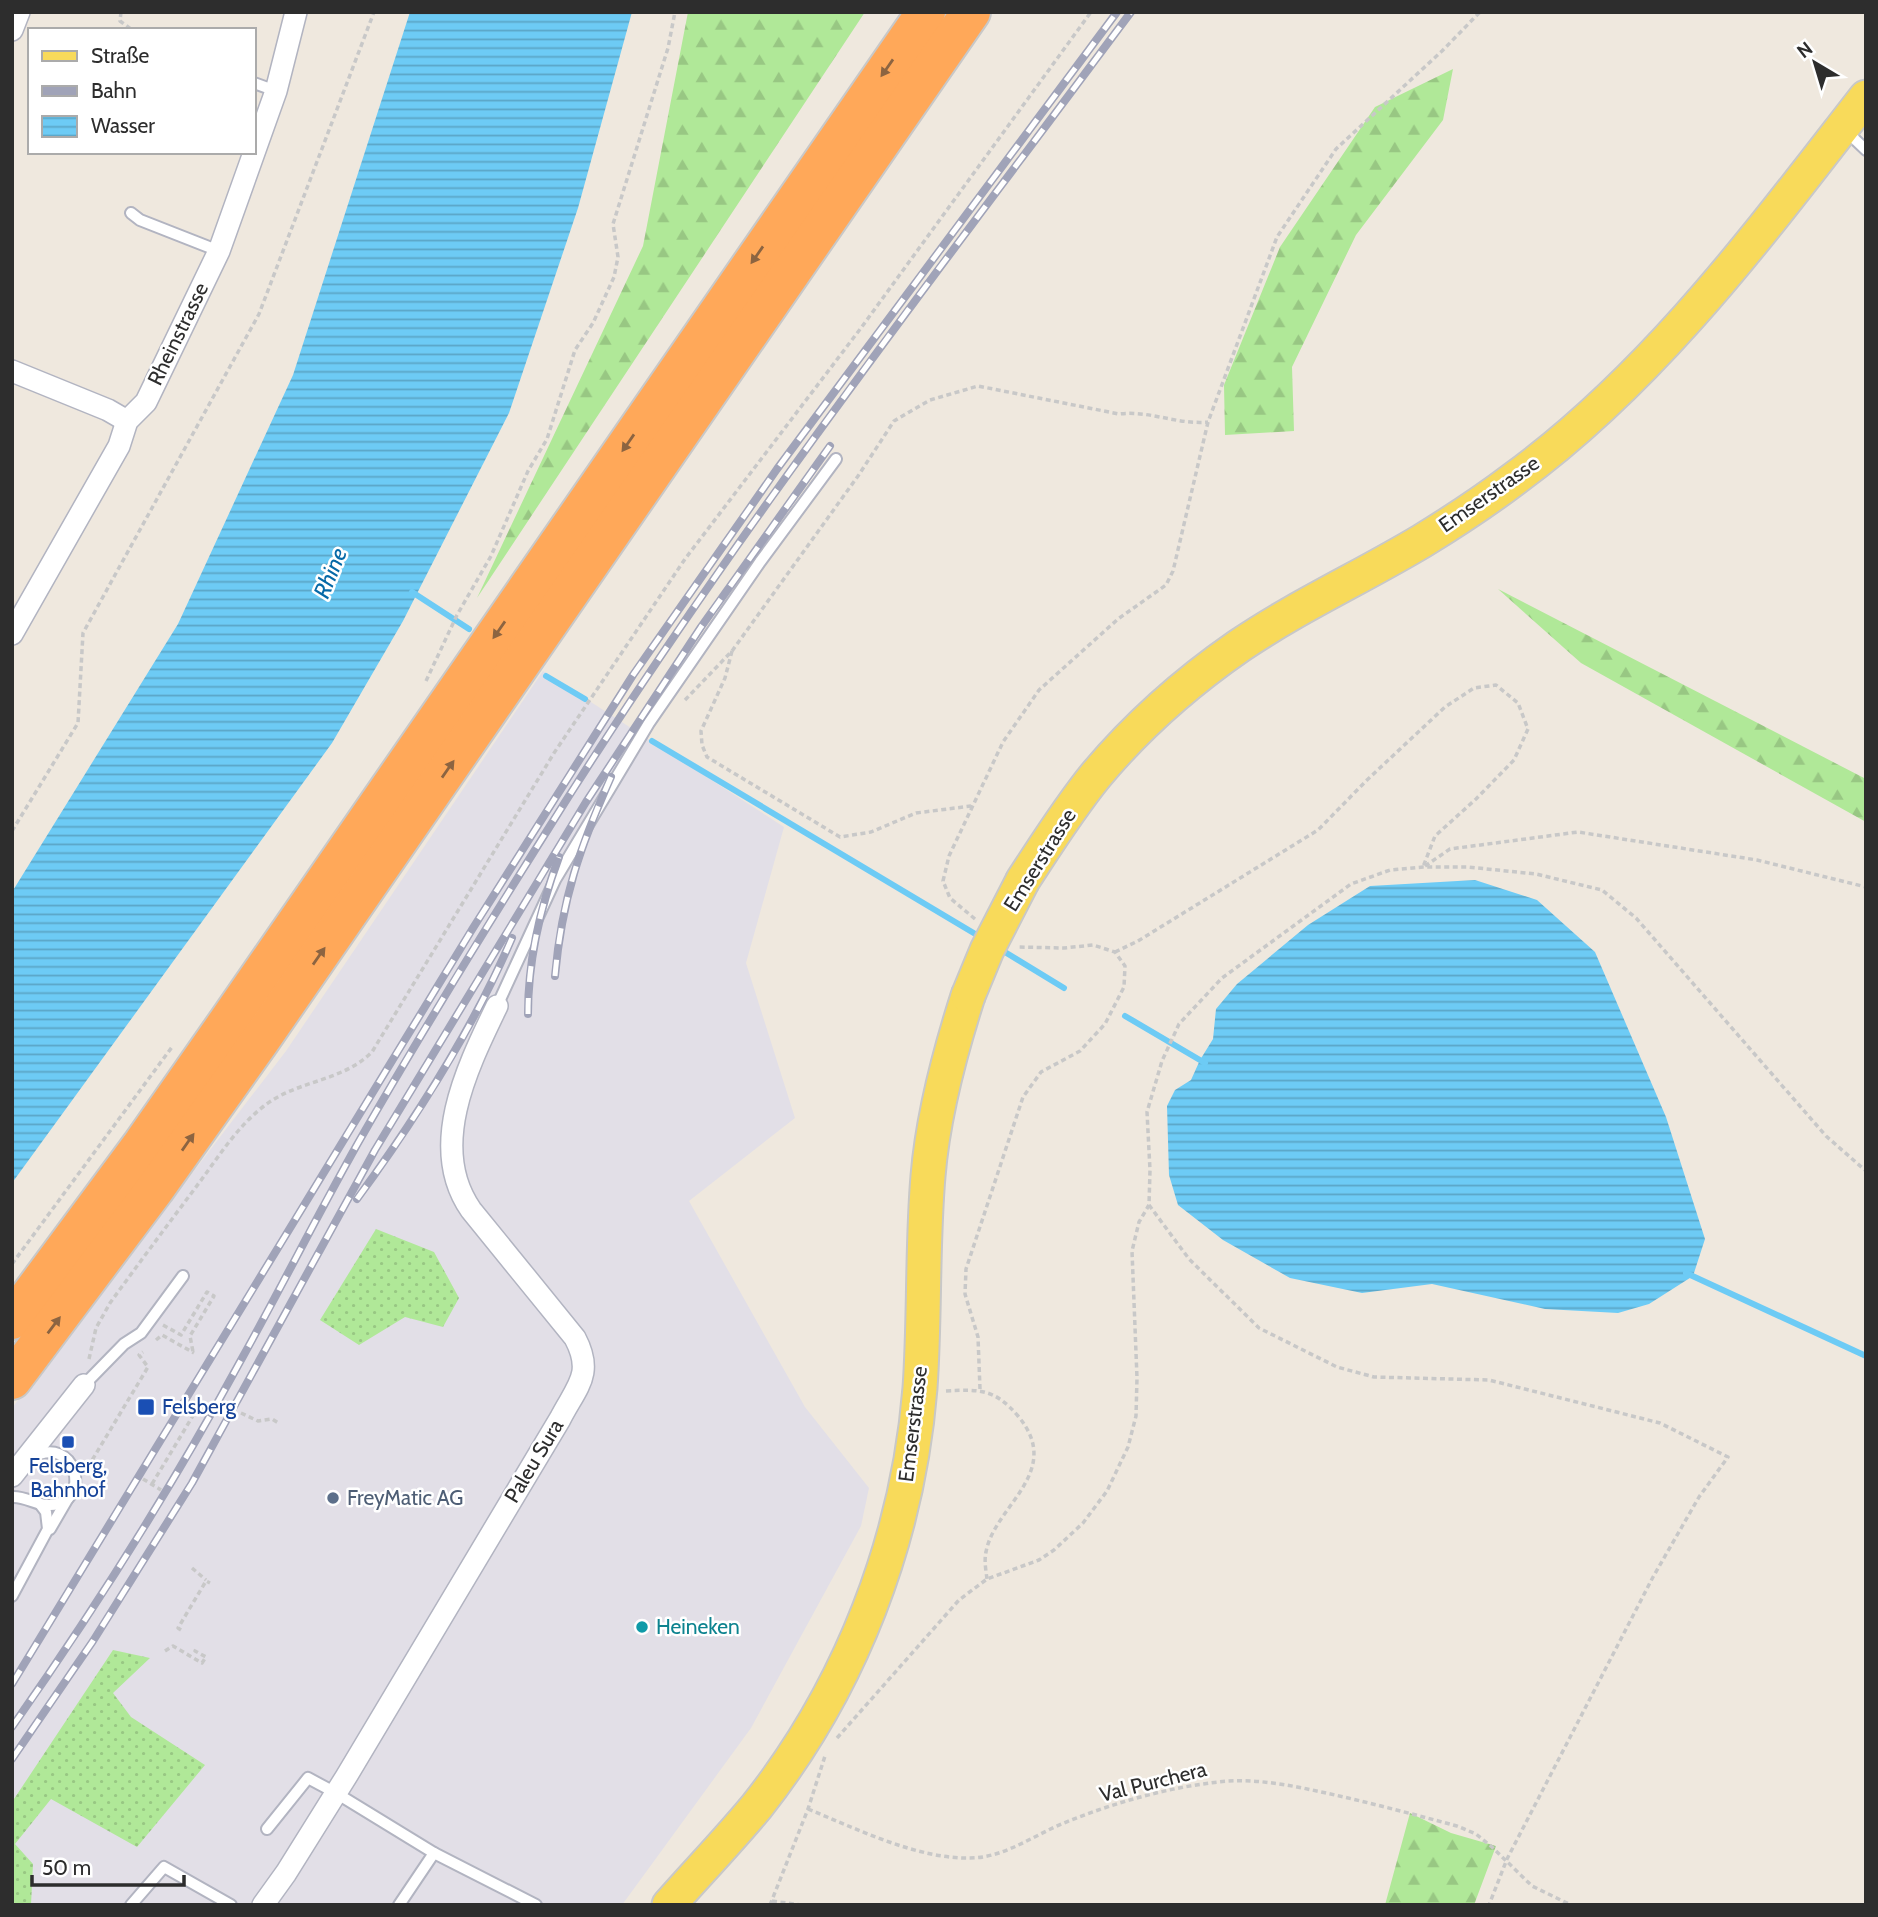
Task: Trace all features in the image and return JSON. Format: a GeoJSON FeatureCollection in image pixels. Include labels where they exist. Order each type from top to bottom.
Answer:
{"type":"FeatureCollection","features":[{"type":"Feature","properties":{"kind":"highway"},"geometry":{"type":"LineString","coordinates":[[12,1320],[214,1042],[926,12]]}},
{"type":"Feature","properties":{"kind":"highway"},"geometry":{"type":"LineString","coordinates":[[12,1380],[87,1282],[260,1041],[971,12]]}},
{"type":"Feature","properties":{"kind":"main road","name":"Emserstrasse"},"geometry":{"type":"LineString","coordinates":[[669,1905],[757,1806],[813,1723],[836,1681],[872,1602],[899,1517],[911,1465],[920,1391],[928,1174],[941,1093],[968,996],[1023,880],[1097,774],[1165,704],[1204,672],[1278,621],[1422,541],[1514,479],[1572,433],[1621,387],[1711,291],[1866,97]]}},
{"type":"Feature","properties":{"kind":"street"},"geometry":{"type":"LineString","coordinates":[[12,30],[19,12]]}},
{"type":"Feature","properties":{"kind":"street","name":"Rheinstrasse"},"geometry":{"type":"LineString","coordinates":[[256,147],[276,91],[296,12]]}},
{"type":"Feature","properties":{"kind":"street","name":"Rheinstrasse"},"geometry":{"type":"LineString","coordinates":[[12,634],[119,446],[127,421],[146,402],[219,251],[254,154]]}},
{"type":"Feature","properties":{"kind":"street"},"geometry":{"type":"LineString","coordinates":[[12,371],[108,410],[127,421]]}},
{"type":"Feature","properties":{"kind":"street","name":"Paleu Sura"},"geometry":{"type":"LineString","coordinates":[[263,1905],[336,1793],[560,1419],[585,1371],[583,1354],[575,1338],[471,1210],[462,1197],[456,1179],[452,1143],[461,1089],[473,1055],[497,1006]]}},
{"type":"Feature","properties":{"kind":"street"},"geometry":{"type":"LineString","coordinates":[[16,1471],[84,1385]]}},
{"type":"Feature","properties":{"kind":"lane"},"geometry":{"type":"LineString","coordinates":[[256,84],[276,91]]}},
{"type":"Feature","properties":{"kind":"lane"},"geometry":{"type":"LineString","coordinates":[[1842,127],[1866,150]]}},
{"type":"Feature","properties":{"kind":"lane"},"geometry":{"type":"LineString","coordinates":[[131,213],[140,220],[219,251]]}},
{"type":"Feature","properties":{"kind":"lane"},"geometry":{"type":"LineString","coordinates":[[497,1006],[555,880],[661,706],[760,562],[836,459]]}},
{"type":"Feature","properties":{"kind":"lane"},"geometry":{"type":"LineString","coordinates":[[84,1385],[124,1344],[141,1333],[183,1276]]}},
{"type":"Feature","properties":{"kind":"lane"},"geometry":{"type":"LineString","coordinates":[[12,1596],[77,1478],[67,1460],[52,1452],[35,1456],[16,1471]]}},
{"type":"Feature","properties":{"kind":"lane"},"geometry":{"type":"LineString","coordinates":[[12,1497],[24,1497],[40,1504],[58,1503],[71,1492]]}},
{"type":"Feature","properties":{"kind":"lane"},"geometry":{"type":"LineString","coordinates":[[40,1504],[48,1520],[45,1538]]}},
{"type":"Feature","properties":{"kind":"lane"},"geometry":{"type":"LineString","coordinates":[[267,1829],[308,1778],[434,1853],[536,1905]]}},
{"type":"Feature","properties":{"kind":"lane"},"geometry":{"type":"LineString","coordinates":[[399,1905],[434,1853]]}},
{"type":"Feature","properties":{"kind":"lane"},"geometry":{"type":"LineString","coordinates":[[131,1905],[164,1867],[231,1905]]}},
{"type":"Feature","properties":{"kind":"path"},"geometry":{"type":"LineString","coordinates":[[121,12],[120,21],[129,28]]}},
{"type":"Feature","properties":{"kind":"path"},"geometry":{"type":"LineString","coordinates":[[12,831],[78,723],[83,633],[260,314],[374,12]]}},
{"type":"Feature","properties":{"kind":"path"},"geometry":{"type":"LineString","coordinates":[[421,691],[457,615],[491,555],[513,501],[547,439],[575,350],[593,323],[614,277],[618,257],[613,224],[668,48],[675,12]]}},
{"type":"Feature","properties":{"kind":"path"},"geometry":{"type":"LineString","coordinates":[[84,1385],[92,1339],[110,1303],[235,1135],[277,1097],[353,1068],[362,1062],[381,1040],[554,753],[685,559],[861,328],[1091,12]]}},
{"type":"Feature","properties":{"kind":"path"},"geometry":{"type":"LineString","coordinates":[[985,926],[950,898],[943,881],[949,856],[1003,742],[1039,690],[1118,619],[1166,585],[1173,571],[1208,422],[1277,237],[1336,149],[1480,12]]}},
{"type":"Feature","properties":{"kind":"path"},"geometry":{"type":"LineString","coordinates":[[661,706],[672,715],[732,651],[894,421],[930,400],[978,386],[1119,414],[1135,412],[1194,423],[1208,422]]}},
{"type":"Feature","properties":{"kind":"path"},"geometry":{"type":"LineString","coordinates":[[732,651],[725,678],[701,731],[702,745],[707,757],[840,837],[871,832],[916,813],[971,807]]}},
{"type":"Feature","properties":{"kind":"path"},"geometry":{"type":"LineString","coordinates":[[1115,952],[1138,941],[1318,830],[1445,707],[1474,688],[1496,685],[1518,703],[1528,729],[1514,760],[1435,836],[1423,867]]}},
{"type":"Feature","properties":{"kind":"path"},"geometry":{"type":"LineString","coordinates":[[1423,867],[1450,849],[1578,832],[1757,860],[1866,887]]}},
{"type":"Feature","properties":{"kind":"path"},"geometry":{"type":"LineString","coordinates":[[836,1740],[951,1610],[988,1579],[1039,1560],[1083,1523],[1107,1491],[1128,1447],[1136,1416],[1132,1251],[1139,1222],[1149,1205],[1147,1112],[1162,1061],[1179,1024],[1222,978],[1351,884],[1390,870],[1468,867],[1536,874],[1602,890],[1636,918],[1826,1136],[1866,1171]]}},
{"type":"Feature","properties":{"kind":"path"},"geometry":{"type":"LineString","coordinates":[[980,1390],[978,1337],[965,1294],[966,1269],[1023,1097],[1041,1072],[1080,1051],[1105,1024],[1124,987],[1125,966],[1115,952],[1093,945],[1064,948],[1013,947]]}},
{"type":"Feature","properties":{"kind":"path"},"geometry":{"type":"LineString","coordinates":[[12,1264],[176,1042]]}},
{"type":"Feature","properties":{"kind":"path"},"geometry":{"type":"LineString","coordinates":[[1149,1205],[1189,1259],[1259,1328],[1337,1367],[1374,1377],[1489,1380],[1660,1423],[1728,1457],[1699,1497],[1653,1577],[1507,1859],[1489,1905]]}},
{"type":"Feature","properties":{"kind":"path"},"geometry":{"type":"LineString","coordinates":[[207,1292],[214,1296],[190,1336],[194,1353],[163,1336],[170,1329],[181,1335],[207,1292]]}},
{"type":"Feature","properties":{"kind":"path"},"geometry":{"type":"LineString","coordinates":[[77,1478],[87,1469],[148,1367],[139,1355]]}},
{"type":"Feature","properties":{"kind":"path"},"geometry":{"type":"LineString","coordinates":[[920,1391],[980,1390],[994,1395],[1023,1422],[1034,1451],[1031,1470],[1024,1486],[991,1537],[985,1553],[988,1579]]}},
{"type":"Feature","properties":{"kind":"path"},"geometry":{"type":"LineString","coordinates":[[241,1413],[258,1421],[272,1419],[280,1424]]}},
{"type":"Feature","properties":{"kind":"path"},"geometry":{"type":"LineString","coordinates":[[152,1484],[194,1414]]}},
{"type":"Feature","properties":{"kind":"path"},"geometry":{"type":"LineString","coordinates":[[143,1479],[161,1490]]}},
{"type":"Feature","properties":{"kind":"path"},"geometry":{"type":"LineString","coordinates":[[181,1629],[178,1628],[208,1582],[192,1568]]}},
{"type":"Feature","properties":{"kind":"path"},"geometry":{"type":"LineString","coordinates":[[165,1651],[173,1646],[202,1663],[206,1657],[195,1651],[196,1649]]}},
{"type":"Feature","properties":{"kind":"path"},"geometry":{"type":"LineString","coordinates":[[802,1905],[771,1903],[808,1810],[827,1750]]}},
{"type":"Feature","properties":{"kind":"path","name":"Val Purchera"},"geometry":{"type":"LineString","coordinates":[[808,1810],[898,1844],[950,1857],[971,1858],[1000,1852],[1064,1823],[1129,1800],[1171,1789],[1220,1782],[1255,1781],[1306,1789],[1457,1826],[1476,1834],[1507,1859],[1532,1886],[1571,1905]]}},
{"type":"Feature","properties":{"kind":"shaded area"},"geometry":{"type":"Polygon","coordinates":[[[543,671],[784,827],[746,963],[795,1118],[689,1201],[805,1407],[869,1488],[861,1526],[751,1728],[622,1905],[12,1905],[12,1408],[286,1051],[543,671]]]}},
{"type":"Feature","properties":{"kind":"green space"},"geometry":{"type":"Polygon","coordinates":[[[688,12],[865,12],[477,598],[643,246],[688,12]]]}},
{"type":"Feature","properties":{"kind":"green space"},"geometry":{"type":"Polygon","coordinates":[[[1453,69],[1443,120],[1356,235],[1292,367],[1294,431],[1225,435],[1224,385],[1280,247],[1375,107],[1453,69]]]}},
{"type":"Feature","properties":{"kind":"green space"},"geometry":{"type":"Polygon","coordinates":[[[1498,589],[1866,779],[1866,822],[1581,663],[1498,589]]]}},
{"type":"Feature","properties":{"kind":"green space"},"geometry":{"type":"Polygon","coordinates":[[[376,1229],[434,1252],[459,1298],[443,1327],[405,1317],[359,1345],[320,1320],[376,1229]]]}},
{"type":"Feature","properties":{"kind":"green space"},"geometry":{"type":"Polygon","coordinates":[[[113,1650],[150,1658],[113,1693],[131,1717],[205,1765],[137,1847],[51,1799],[15,1844],[33,1864],[31,1905],[12,1905],[12,1802],[113,1650]]]}},
{"type":"Feature","properties":{"kind":"green space"},"geometry":{"type":"Polygon","coordinates":[[[1410,1813],[1451,1833],[1496,1846],[1474,1905],[1385,1905],[1410,1813]]]}},
{"type":"Feature","properties":{"kind":"water","name":"Rhine"},"geometry":{"type":"Polygon","coordinates":[[[410,12],[632,12],[578,208],[509,413],[403,621],[332,743],[12,1183],[12,892],[178,624],[293,375],[410,12]]]}},
{"type":"Feature","properties":{"kind":"water"},"geometry":{"type":"Polygon","coordinates":[[[1475,880],[1537,900],[1595,952],[1666,1117],[1705,1239],[1693,1276],[1649,1304],[1618,1313],[1545,1309],[1432,1284],[1362,1293],[1290,1278],[1223,1240],[1178,1205],[1169,1175],[1167,1106],[1175,1090],[1191,1080],[1213,1039],[1216,1009],[1237,984],[1308,925],[1370,886],[1475,880]]]}},
{"type":"Feature","properties":{"kind":"waterway"},"geometry":{"type":"LineString","coordinates":[[412,592],[469,629]]}},
{"type":"Feature","properties":{"kind":"waterway"},"geometry":{"type":"LineString","coordinates":[[546,676],[585,699]]}},
{"type":"Feature","properties":{"kind":"waterway"},"geometry":{"type":"LineString","coordinates":[[652,741],[982,938]]}},
{"type":"Feature","properties":{"kind":"waterway"},"geometry":{"type":"LineString","coordinates":[[1000,949],[1064,988]]}},
{"type":"Feature","properties":{"kind":"waterway"},"geometry":{"type":"LineString","coordinates":[[1125,1016],[1205,1063]]}},
{"type":"Feature","properties":{"kind":"waterway"},"geometry":{"type":"LineString","coordinates":[[1686,1273],[1866,1356]]}},
{"type":"Feature","properties":{"kind":"railway"},"geometry":{"type":"LineString","coordinates":[[12,1684],[473,928],[633,675],[777,469],[1117,12]]}},
{"type":"Feature","properties":{"kind":"railway"},"geometry":{"type":"LineString","coordinates":[[12,1727],[103,1593],[160,1501],[215,1407],[381,1104],[497,911],[613,728],[683,623],[829,417],[1131,12]]}},
{"type":"Feature","properties":{"kind":"railway"},"geometry":{"type":"LineString","coordinates":[[12,1759],[93,1641],[192,1483],[375,1150],[586,802],[701,627],[830,446]]}},
{"type":"Feature","properties":{"kind":"railway"},"geometry":{"type":"LineString","coordinates":[[555,976],[562,922],[574,874],[611,777]]}},
{"type":"Feature","properties":{"kind":"railway"},"geometry":{"type":"LineString","coordinates":[[528,1014],[536,934],[559,857]]}},
{"type":"Feature","properties":{"kind":"railway"},"geometry":{"type":"LineString","coordinates":[[357,1199],[442,1073],[512,938]]}},
{"type":"Feature","properties":{"kind":"place","name":"Felsberg"},"geometry":{"type":"Point","coordinates":[146,1407]}},
{"type":"Feature","properties":{"kind":"place","name":"Felsberg, Bahnhof"},"geometry":{"type":"Point","coordinates":[68,1442]}},
{"type":"Feature","properties":{"kind":"place","name":"FreyMatic AG"},"geometry":{"type":"Point","coordinates":[333,1498]}},
{"type":"Feature","properties":{"kind":"place","name":"Heineken"},"geometry":{"type":"Point","coordinates":[642,1627]}}]}
